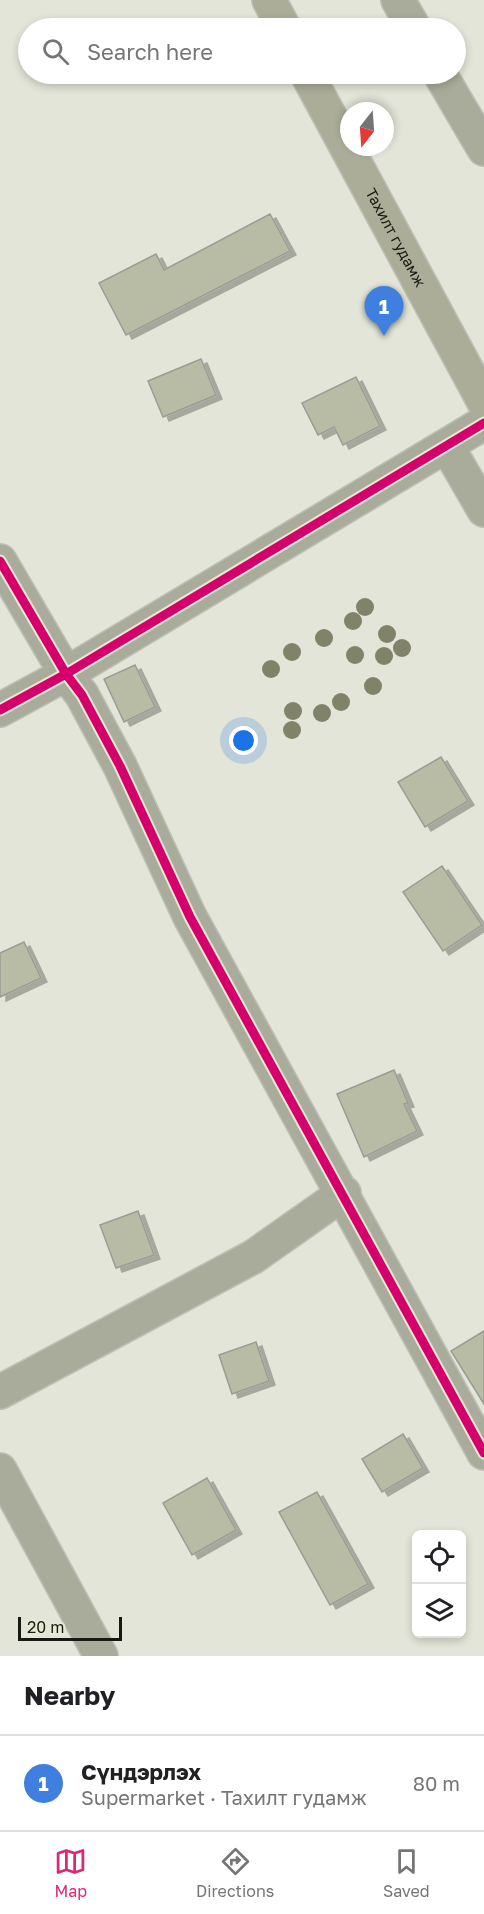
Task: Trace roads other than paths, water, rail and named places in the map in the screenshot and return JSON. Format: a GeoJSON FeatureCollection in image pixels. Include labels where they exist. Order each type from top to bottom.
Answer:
{"type":"FeatureCollection","features":[{"type":"Feature","properties":{"kind":"main road"},"geometry":{"type":"LineString","coordinates":[[269,0],[279,18]]}},
{"type":"Feature","properties":{"kind":"main road","name":"Тахилт гудамж"},"geometry":{"type":"LineString","coordinates":[[313,84],[484,402]]}},
{"type":"Feature","properties":{"kind":"street"},"geometry":{"type":"LineString","coordinates":[[398,0],[408,18]]}},
{"type":"Feature","properties":{"kind":"street"},"geometry":{"type":"LineString","coordinates":[[446,84],[484,148]]}},
{"type":"Feature","properties":{"kind":"street"},"geometry":{"type":"LineString","coordinates":[[0,710],[66,674],[484,423]]}},
{"type":"Feature","properties":{"kind":"street"},"geometry":{"type":"LineString","coordinates":[[447,446],[484,510]]}},
{"type":"Feature","properties":{"kind":"street"},"geometry":{"type":"LineString","coordinates":[[0,561],[66,674],[82,695],[120,766],[190,917],[344,1193],[484,1453]]}},
{"type":"Feature","properties":{"kind":"street"},"geometry":{"type":"LineString","coordinates":[[0,1392],[253,1257],[344,1193]]}},
{"type":"Feature","properties":{"kind":"street"},"geometry":{"type":"LineString","coordinates":[[0,1470],[101,1656]]}},
{"type":"Feature","properties":{"kind":"place","name":"Сүндэрлэх"},"geometry":{"type":"Point","coordinates":[384,336]}}]}
